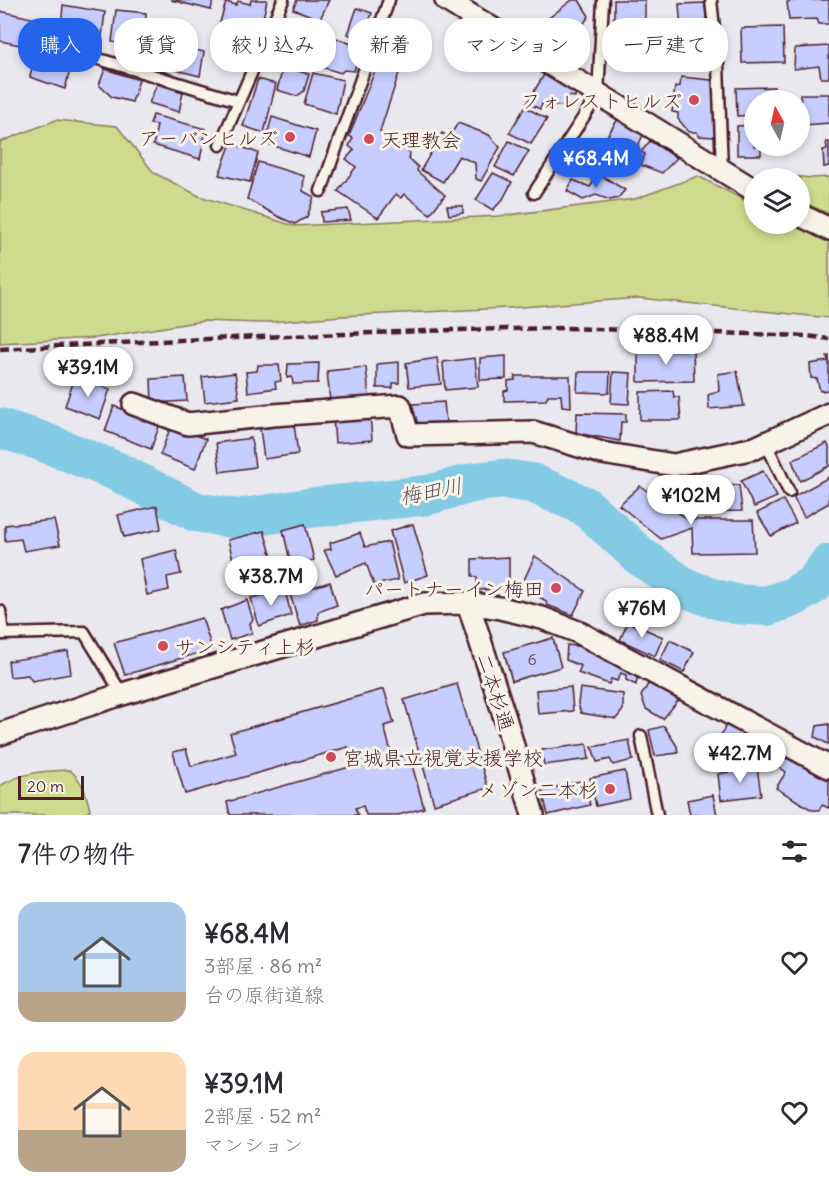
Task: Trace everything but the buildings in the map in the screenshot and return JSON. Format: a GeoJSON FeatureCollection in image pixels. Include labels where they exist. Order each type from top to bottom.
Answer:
{"type":"FeatureCollection","features":[{"type":"Feature","properties":{"kind":"street"},"geometry":{"type":"LineString","coordinates":[[446,0],[744,183]]}},
{"type":"Feature","properties":{"kind":"street"},"geometry":{"type":"LineString","coordinates":[[810,220],[829,230]]}},
{"type":"Feature","properties":{"kind":"street"},"geometry":{"type":"LineString","coordinates":[[134,404],[188,424],[400,406],[408,435],[533,432],[602,453],[674,465],[754,448],[829,414]]}},
{"type":"Feature","properties":{"kind":"street"},"geometry":{"type":"LineString","coordinates":[[0,734],[122,694],[424,604],[468,603],[542,618],[578,632],[829,767]]}},
{"type":"Feature","properties":{"kind":"street","name":"二本杉通"},"geometry":{"type":"LineString","coordinates":[[468,603],[533,815]]}},
{"type":"Feature","properties":{"kind":"lane"},"geometry":{"type":"LineString","coordinates":[[220,145],[283,0]]}},
{"type":"Feature","properties":{"kind":"lane"},"geometry":{"type":"LineString","coordinates":[[321,191],[389,0]]}},
{"type":"Feature","properties":{"kind":"lane"},"geometry":{"type":"LineString","coordinates":[[534,193],[598,95],[603,0]]}},
{"type":"Feature","properties":{"kind":"lane"},"geometry":{"type":"LineString","coordinates":[[711,0],[718,65],[722,169]]}},
{"type":"Feature","properties":{"kind":"lane"},"geometry":{"type":"LineString","coordinates":[[102,60],[238,101]]}},
{"type":"Feature","properties":{"kind":"lane"},"geometry":{"type":"LineString","coordinates":[[766,443],[789,492]]}},
{"type":"Feature","properties":{"kind":"lane"},"geometry":{"type":"LineString","coordinates":[[0,611],[1,634],[84,632],[122,694]]}},
{"type":"Feature","properties":{"kind":"lane"},"geometry":{"type":"LineString","coordinates":[[642,736],[657,815]]}},
{"type":"Feature","properties":{"kind":"green space"},"geometry":{"type":"Polygon","coordinates":[[[56,120],[117,126],[154,173],[199,196],[294,226],[500,216],[635,199],[698,176],[744,200],[744,234],[810,233],[829,242],[829,318],[639,298],[259,323],[203,321],[96,338],[0,343],[0,142],[56,120]]]}},
{"type":"Feature","properties":{"kind":"green space"},"geometry":{"type":"Polygon","coordinates":[[[829,177],[829,214],[810,205],[810,178],[829,177]]]}},
{"type":"Feature","properties":{"kind":"green space"},"geometry":{"type":"Polygon","coordinates":[[[70,770],[81,783],[87,798],[90,810],[84,815],[0,815],[0,786],[25,775],[70,770]]]}},
{"type":"Feature","properties":{"kind":"waterway","name":"梅田川"},"geometry":{"type":"LineString","coordinates":[[0,428],[41,441],[116,471],[196,512],[237,519],[309,508],[428,495],[476,482],[503,479],[532,483],[585,506],[640,556],[684,587],[735,604],[767,606],[793,597],[814,584],[829,564]]}},
{"type":"Feature","properties":{"kind":"railway"},"geometry":{"type":"LineString","coordinates":[[0,349],[180,340],[567,328],[808,336],[829,339]]}},
{"type":"Feature","properties":{"kind":"place","name":"フォレストヒルズ"},"geometry":{"type":"Point","coordinates":[694,100]}},
{"type":"Feature","properties":{"kind":"place","name":"アーバンヒルズ"},"geometry":{"type":"Point","coordinates":[290,137]}},
{"type":"Feature","properties":{"kind":"place","name":"天理教会"},"geometry":{"type":"Point","coordinates":[369,139]}},
{"type":"Feature","properties":{"kind":"place","name":"パートナーイン梅田"},"geometry":{"type":"Point","coordinates":[556,588]}},
{"type":"Feature","properties":{"kind":"place","name":"サンシティ上杉"},"geometry":{"type":"Point","coordinates":[163,646]}},
{"type":"Feature","properties":{"kind":"place","name":"宮城県立視覚支援学校"},"geometry":{"type":"Point","coordinates":[331,757]}},
{"type":"Feature","properties":{"kind":"place","name":"メゾン二本杉"},"geometry":{"type":"Point","coordinates":[610,789]}}]}
